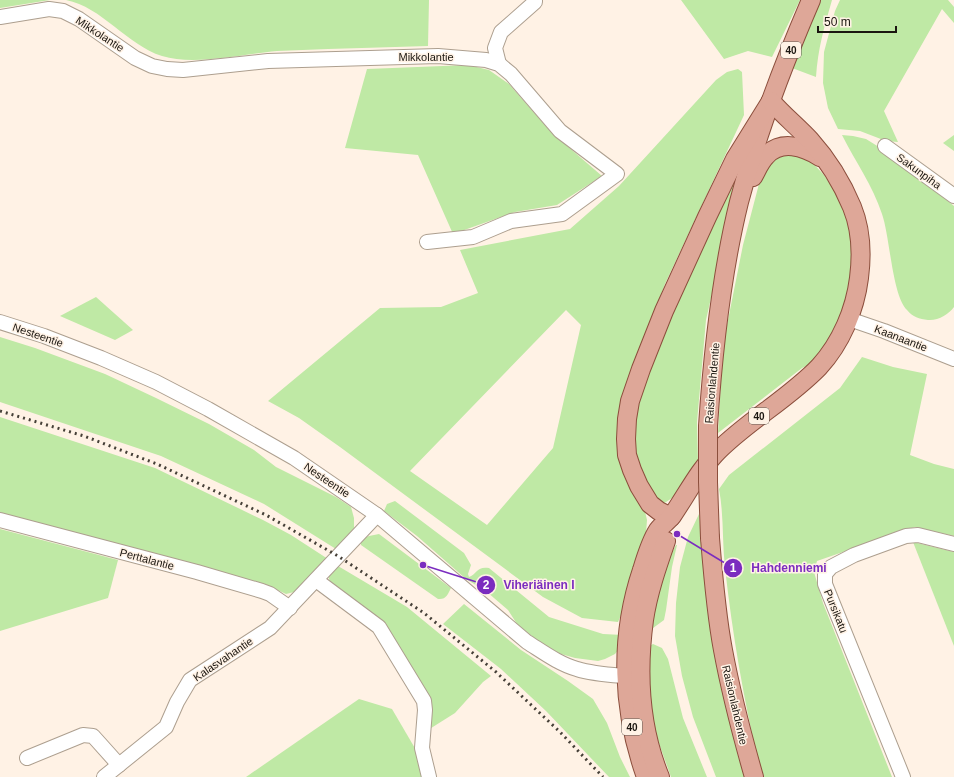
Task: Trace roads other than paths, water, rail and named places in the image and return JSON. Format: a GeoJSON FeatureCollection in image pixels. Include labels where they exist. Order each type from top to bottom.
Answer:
{"type":"FeatureCollection","features":[{"type":"Feature","properties":{"kind":"main road","name":"Raisionlahdentie"},"geometry":{"type":"LineString","coordinates":[[754,777],[740,728],[723,649],[717,608],[710,538],[708,426],[717,324],[727,261],[739,202],[771,101],[811,0]]}},
{"type":"Feature","properties":{"kind":"main road","name":"40"},"geometry":{"type":"LineString","coordinates":[[660,777],[649,744],[643,708],[626,648],[629,621],[638,580],[658,530],[671,517],[695,480],[717,452],[819,366],[832,350],[849,319],[856,299],[861,258],[859,233],[848,197],[836,175],[810,139],[783,115],[771,101]]}},
{"type":"Feature","properties":{"kind":"main road"},"geometry":{"type":"LineString","coordinates":[[671,517],[659,511],[650,504],[639,486],[632,470],[627,455],[626,439],[630,401],[641,368],[664,311],[707,217],[735,159],[771,101]]}},
{"type":"Feature","properties":{"kind":"main road"},"geometry":{"type":"LineString","coordinates":[[739,202],[761,162],[771,151],[784,146],[798,147],[809,150],[826,160]]}},
{"type":"Feature","properties":{"kind":"main road","name":"40"},"geometry":{"type":"LineString","coordinates":[[634,676],[628,706],[633,734],[646,777]]}},
{"type":"Feature","properties":{"kind":"street"},"geometry":{"type":"LineString","coordinates":[[499,64],[495,48],[501,32],[535,1]]}},
{"type":"Feature","properties":{"kind":"street","name":"Mikkolantie"},"geometry":{"type":"LineString","coordinates":[[0,17],[49,9],[63,11],[79,19],[135,58],[152,66],[167,69],[183,70],[268,61],[438,56],[486,60],[499,64],[511,74],[560,131],[617,174],[562,214],[511,221],[473,237],[427,242]]}},
{"type":"Feature","properties":{"kind":"street","name":"Sakunpiha"},"geometry":{"type":"LineString","coordinates":[[885,146],[954,196]]}},
{"type":"Feature","properties":{"kind":"street","name":"Kaanaantie"},"geometry":{"type":"LineString","coordinates":[[849,319],[884,331],[954,359]]}},
{"type":"Feature","properties":{"kind":"street","name":"Nesteentie"},"geometry":{"type":"LineString","coordinates":[[0,322],[44,336],[106,360],[156,382],[208,409],[292,456],[377,515],[527,642],[551,657],[576,669],[634,676]]}},
{"type":"Feature","properties":{"kind":"street","name":"Kalasvahantie"},"geometry":{"type":"LineString","coordinates":[[104,777],[166,727],[177,702],[190,680],[270,628],[377,515]]}},
{"type":"Feature","properties":{"kind":"street","name":"Perttalantie"},"geometry":{"type":"LineString","coordinates":[[0,520],[192,570],[262,590],[290,608]]}},
{"type":"Feature","properties":{"kind":"street","name":"Pursikatu"},"geometry":{"type":"LineString","coordinates":[[902,777],[825,584],[825,574],[831,567],[854,555],[906,536],[918,535],[954,544]]}},
{"type":"Feature","properties":{"kind":"street"},"geometry":{"type":"LineString","coordinates":[[316,580],[379,627],[424,702],[425,710],[422,748],[428,777]]}},
{"type":"Feature","properties":{"kind":"street"},"geometry":{"type":"LineString","coordinates":[[27,758],[83,735],[93,736],[119,765]]}},
{"type":"Feature","properties":{"kind":"railway"},"geometry":{"type":"LineString","coordinates":[[0,411],[84,436],[157,464],[266,515],[338,556],[424,613],[496,672],[560,732],[603,777]]}},
{"type":"Feature","properties":{"kind":"place","name":"Hahdenniemi"},"geometry":{"type":"Point","coordinates":[677,534]}},
{"type":"Feature","properties":{"kind":"place","name":"Viheriäinen I"},"geometry":{"type":"Point","coordinates":[423,565]}}]}
